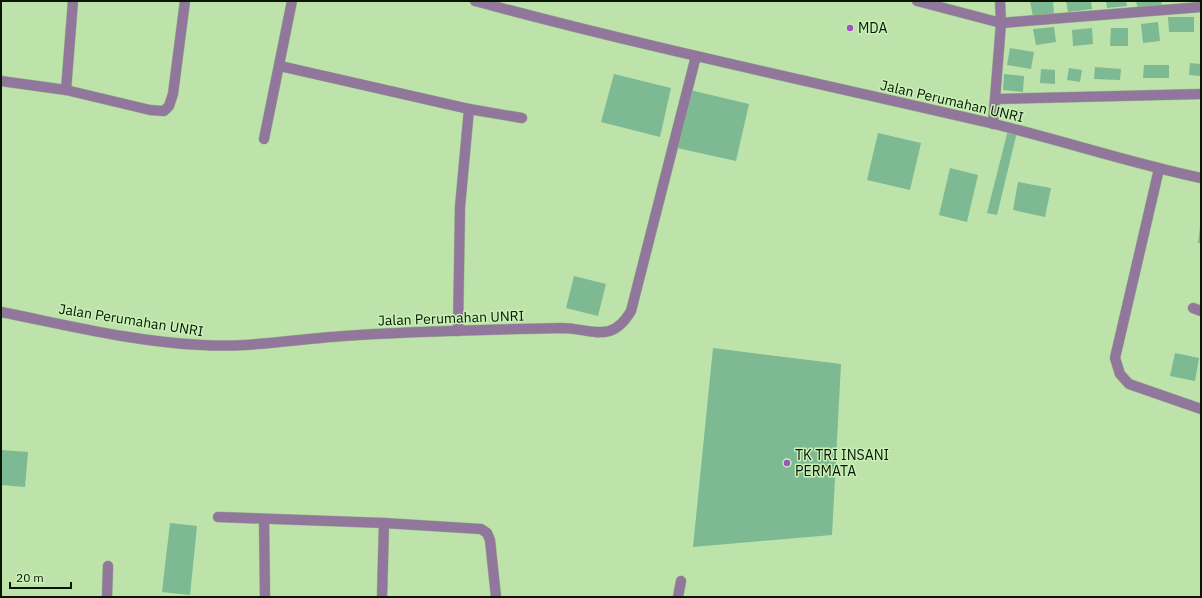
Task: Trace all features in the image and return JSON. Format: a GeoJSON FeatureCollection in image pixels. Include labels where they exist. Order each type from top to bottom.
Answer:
{"type":"FeatureCollection","features":[{"type":"Feature","properties":{"kind":"street"},"geometry":{"type":"LineString","coordinates":[[66,90],[73,1]]}},
{"type":"Feature","properties":{"kind":"street"},"geometry":{"type":"LineString","coordinates":[[1,81],[66,90],[155,111],[164,111],[169,106],[173,94],[185,1]]}},
{"type":"Feature","properties":{"kind":"street"},"geometry":{"type":"LineString","coordinates":[[264,139],[292,1]]}},
{"type":"Feature","properties":{"kind":"street","name":"Jalan Perumahan UNRI"},"geometry":{"type":"LineString","coordinates":[[475,1],[696,56],[993,124],[1160,170],[1201,178]]}},
{"type":"Feature","properties":{"kind":"street"},"geometry":{"type":"LineString","coordinates":[[917,1],[1001,23],[1201,7]]}},
{"type":"Feature","properties":{"kind":"street"},"geometry":{"type":"LineString","coordinates":[[993,124],[1001,23],[1000,1]]}},
{"type":"Feature","properties":{"kind":"street","name":"Jalan Perumahan UNRI"},"geometry":{"type":"LineString","coordinates":[[1,312],[133,337],[204,346],[292,341],[344,336],[458,331],[565,328],[606,333],[624,323],[632,311],[696,56]]}},
{"type":"Feature","properties":{"kind":"street"},"geometry":{"type":"LineString","coordinates":[[280,66],[469,109],[522,118]]}},
{"type":"Feature","properties":{"kind":"street"},"geometry":{"type":"LineString","coordinates":[[996,98],[1201,94]]}},
{"type":"Feature","properties":{"kind":"street"},"geometry":{"type":"LineString","coordinates":[[458,331],[460,207],[469,109]]}},
{"type":"Feature","properties":{"kind":"street"},"geometry":{"type":"LineString","coordinates":[[1160,170],[1115,358],[1120,374],[1129,384],[1201,409]]}},
{"type":"Feature","properties":{"kind":"street"},"geometry":{"type":"LineString","coordinates":[[218,517],[384,523],[481,529],[490,540],[496,597]]}},
{"type":"Feature","properties":{"kind":"street"},"geometry":{"type":"LineString","coordinates":[[264,519],[265,597]]}},
{"type":"Feature","properties":{"kind":"street"},"geometry":{"type":"LineString","coordinates":[[382,597],[384,523]]}},
{"type":"Feature","properties":{"kind":"street"},"geometry":{"type":"LineString","coordinates":[[107,597],[108,566]]}},
{"type":"Feature","properties":{"kind":"street"},"geometry":{"type":"LineString","coordinates":[[678,597],[681,581]]}},
{"type":"Feature","properties":{"kind":"building"},"geometry":{"type":"Polygon","coordinates":[[[1030,1],[1053,1],[1054,14],[1033,17],[1030,1]]]}},
{"type":"Feature","properties":{"kind":"building"},"geometry":{"type":"Polygon","coordinates":[[[1066,1],[1091,1],[1092,9],[1068,12],[1066,1]]]}},
{"type":"Feature","properties":{"kind":"building"},"geometry":{"type":"Polygon","coordinates":[[[1106,1],[1126,1],[1127,6],[1107,8],[1106,1]]]}},
{"type":"Feature","properties":{"kind":"building"},"geometry":{"type":"Polygon","coordinates":[[[1136,1],[1161,1],[1162,5],[1138,9],[1136,1]]]}},
{"type":"Feature","properties":{"kind":"building"},"geometry":{"type":"Polygon","coordinates":[[[1168,17],[1194,17],[1194,32],[1169,32],[1168,17]]]}},
{"type":"Feature","properties":{"kind":"building"},"geometry":{"type":"Polygon","coordinates":[[[1158,22],[1160,41],[1143,43],[1141,24],[1158,22]]]}},
{"type":"Feature","properties":{"kind":"building"},"geometry":{"type":"Polygon","coordinates":[[[1054,27],[1056,42],[1036,45],[1033,29],[1054,27]]]}},
{"type":"Feature","properties":{"kind":"building"},"geometry":{"type":"Polygon","coordinates":[[[1092,28],[1093,44],[1073,46],[1072,30],[1092,28]]]}},
{"type":"Feature","properties":{"kind":"building"},"geometry":{"type":"Polygon","coordinates":[[[1111,28],[1128,28],[1128,46],[1110,46],[1111,28]]]}},
{"type":"Feature","properties":{"kind":"building"},"geometry":{"type":"Polygon","coordinates":[[[1010,48],[1034,52],[1031,69],[1007,65],[1010,48]]]}},
{"type":"Feature","properties":{"kind":"building"},"geometry":{"type":"Polygon","coordinates":[[[1190,63],[1201,64],[1201,76],[1189,75],[1190,63]]]}},
{"type":"Feature","properties":{"kind":"building"},"geometry":{"type":"Polygon","coordinates":[[[1144,65],[1169,65],[1169,78],[1143,78],[1144,65]]]}},
{"type":"Feature","properties":{"kind":"building"},"geometry":{"type":"Polygon","coordinates":[[[1095,67],[1121,69],[1120,80],[1094,79],[1095,67]]]}},
{"type":"Feature","properties":{"kind":"building"},"geometry":{"type":"Polygon","coordinates":[[[1069,68],[1082,70],[1080,82],[1067,80],[1069,68]]]}},
{"type":"Feature","properties":{"kind":"building"},"geometry":{"type":"Polygon","coordinates":[[[1041,69],[1055,70],[1055,84],[1040,83],[1041,69]]]}},
{"type":"Feature","properties":{"kind":"building"},"geometry":{"type":"Polygon","coordinates":[[[614,74],[671,88],[660,137],[601,122],[614,74]]]}},
{"type":"Feature","properties":{"kind":"building"},"geometry":{"type":"Polygon","coordinates":[[[1004,74],[1024,76],[1023,92],[1003,90],[1004,74]]]}},
{"type":"Feature","properties":{"kind":"building"},"geometry":{"type":"Polygon","coordinates":[[[690,90],[749,104],[736,161],[677,148],[690,90]]]}},
{"type":"Feature","properties":{"kind":"building"},"geometry":{"type":"Polygon","coordinates":[[[1009,110],[1022,110],[1022,117],[1009,116],[1009,110]]]}},
{"type":"Feature","properties":{"kind":"building"},"geometry":{"type":"Polygon","coordinates":[[[1008,130],[1017,132],[997,215],[987,213],[1008,130]]]}},
{"type":"Feature","properties":{"kind":"building"},"geometry":{"type":"Polygon","coordinates":[[[878,133],[921,143],[910,190],[867,180],[878,133]]]}},
{"type":"Feature","properties":{"kind":"building"},"geometry":{"type":"Polygon","coordinates":[[[950,168],[978,175],[967,222],[939,215],[950,168]]]}},
{"type":"Feature","properties":{"kind":"building"},"geometry":{"type":"Polygon","coordinates":[[[1018,182],[1051,188],[1045,217],[1013,210],[1018,182]]]}},
{"type":"Feature","properties":{"kind":"building"},"geometry":{"type":"Polygon","coordinates":[[[1200,227],[1201,243],[1198,243],[1200,227]]]}},
{"type":"Feature","properties":{"kind":"building"},"geometry":{"type":"Polygon","coordinates":[[[574,276],[606,284],[598,316],[566,308],[574,276]]]}},
{"type":"Feature","properties":{"kind":"building","name":"TK TRI INSANI PERMATA"},"geometry":{"type":"Polygon","coordinates":[[[713,348],[841,364],[832,535],[693,547],[713,348]]]}},
{"type":"Feature","properties":{"kind":"building"},"geometry":{"type":"Polygon","coordinates":[[[1175,353],[1199,358],[1195,381],[1170,376],[1175,353]]]}},
{"type":"Feature","properties":{"kind":"building"},"geometry":{"type":"Polygon","coordinates":[[[1,450],[28,452],[25,487],[1,485],[1,450]]]}},
{"type":"Feature","properties":{"kind":"building"},"geometry":{"type":"Polygon","coordinates":[[[170,523],[197,526],[190,595],[162,592],[170,523]]]}},
{"type":"Feature","properties":{"kind":"place","name":"MDA"},"geometry":{"type":"Point","coordinates":[850,28]}},
{"type":"Feature","properties":{"kind":"place","name":"TK TRI INSANI PERMATA"},"geometry":{"type":"Point","coordinates":[787,463]}}]}
